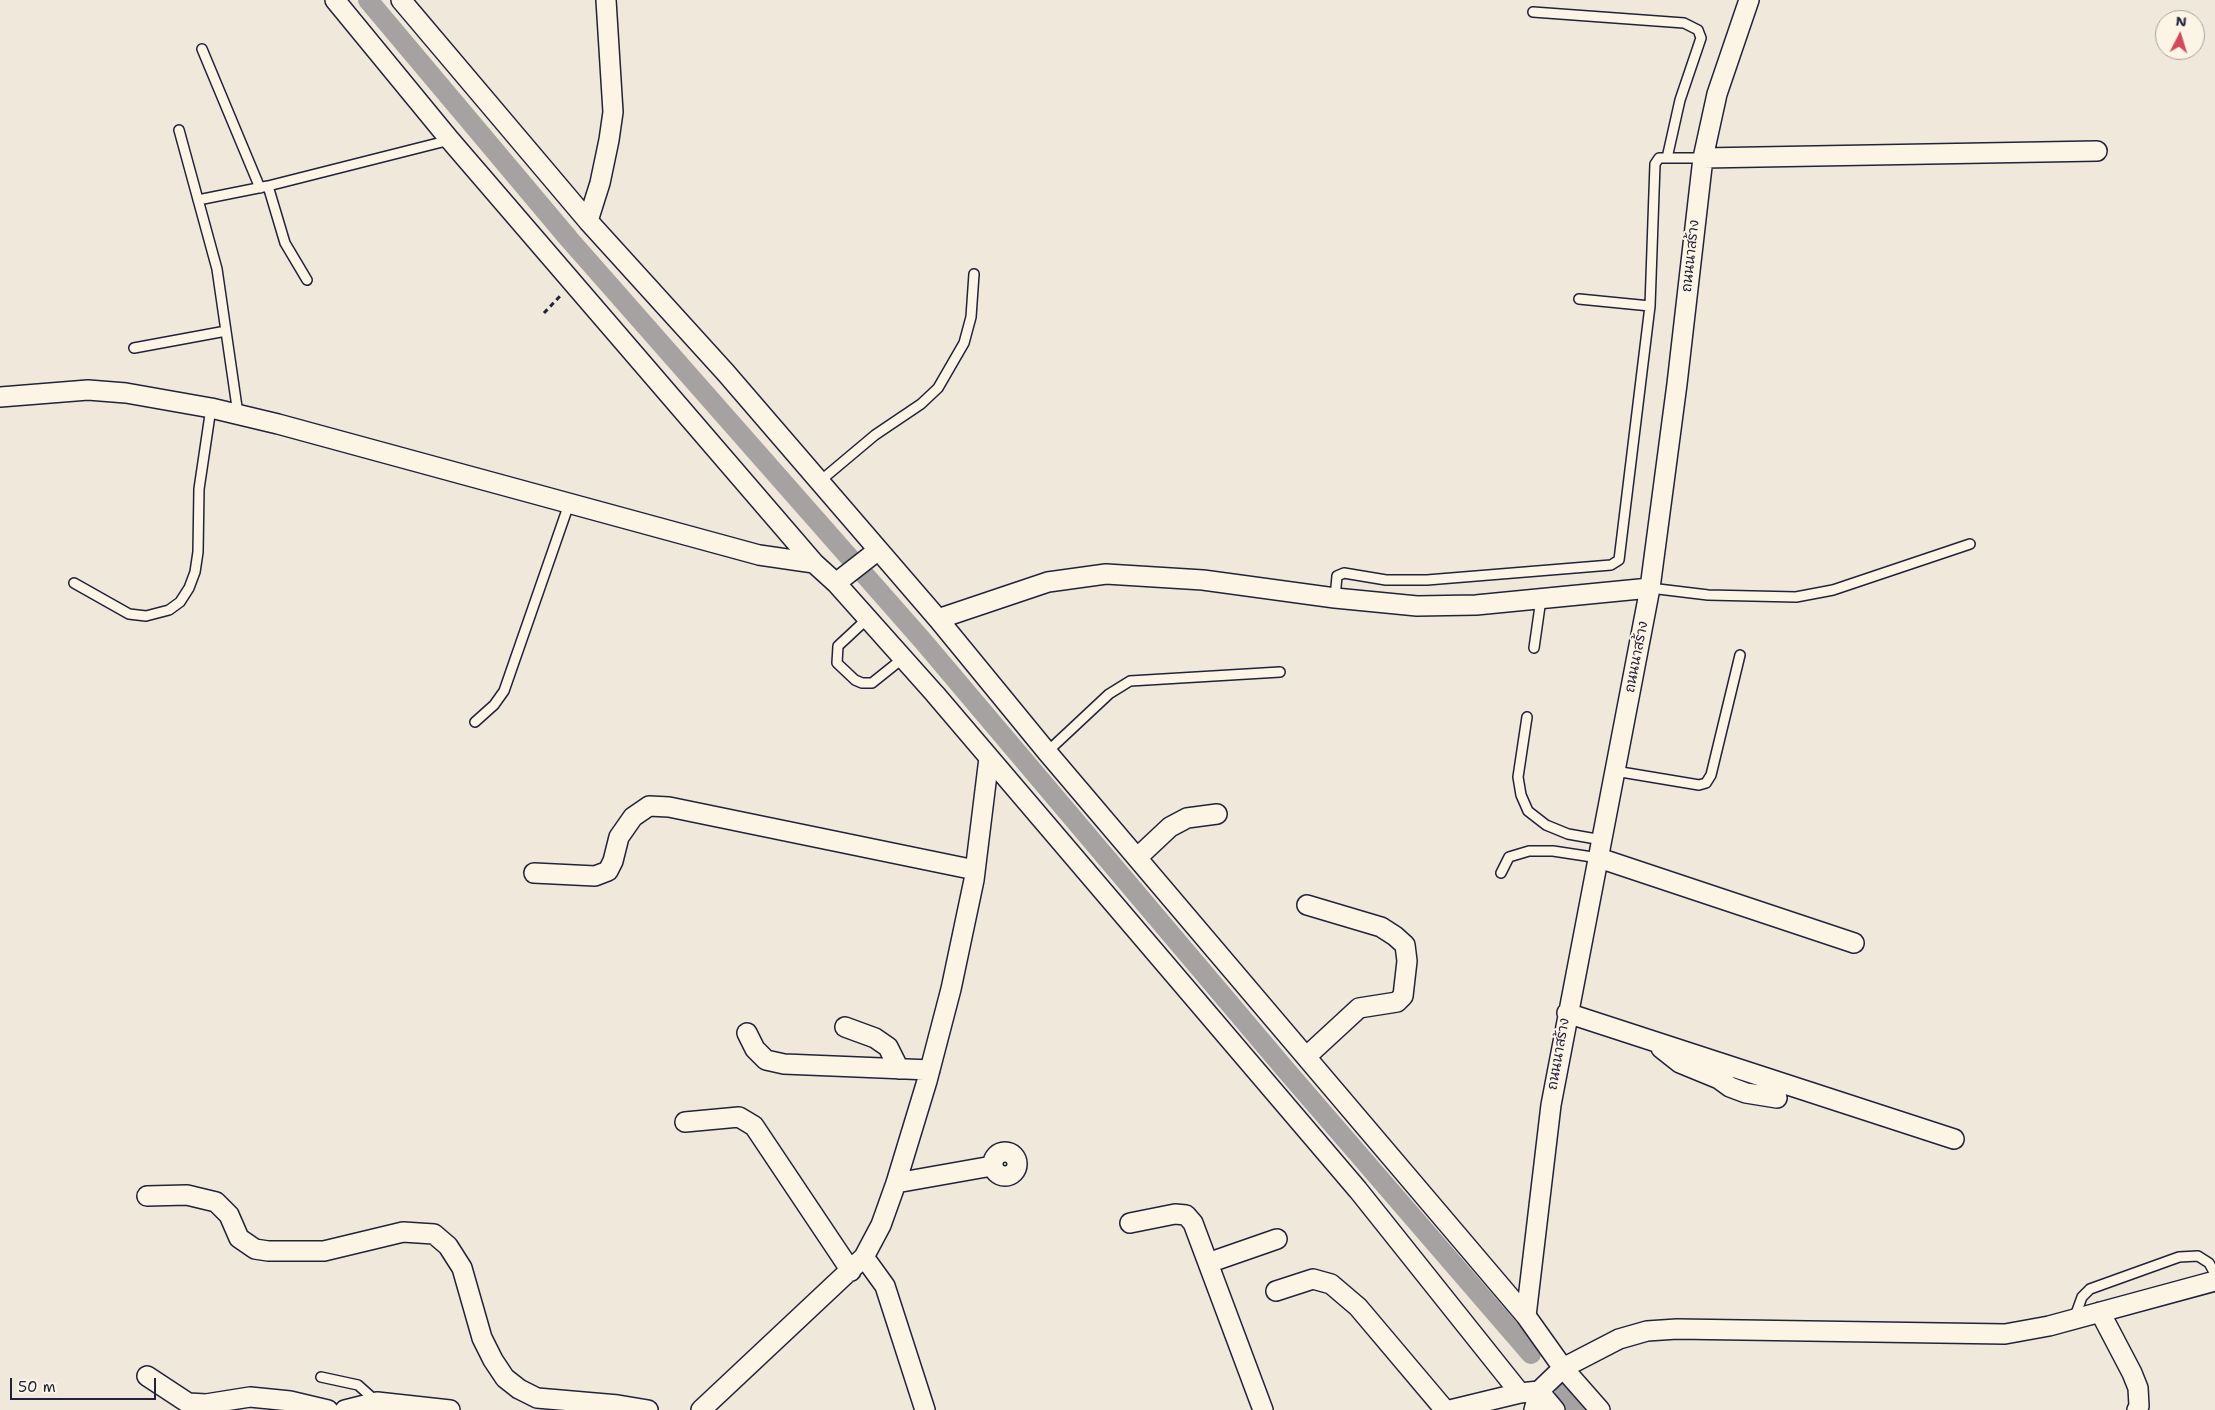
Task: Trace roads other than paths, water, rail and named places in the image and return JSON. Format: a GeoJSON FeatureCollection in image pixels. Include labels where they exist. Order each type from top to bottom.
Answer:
{"type":"FeatureCollection","features":[{"type":"Feature","properties":{"kind":"street"},"geometry":{"type":"LineString","coordinates":[[335,0],[450,140],[814,563],[840,580],[867,619],[935,694],[1358,1190],[1520,1393]]}},
{"type":"Feature","properties":{"kind":"street"},"geometry":{"type":"LineString","coordinates":[[401,0],[588,221],[726,373],[818,482],[872,555],[938,619],[1047,752],[1526,1316],[1563,1368],[1600,1410]]}},
{"type":"Feature","properties":{"kind":"street"},"geometry":{"type":"LineString","coordinates":[[588,221],[600,183],[610,140],[613,112],[606,0]]}},
{"type":"Feature","properties":{"kind":"street","name":"ถนนนาสร้าง"},"geometry":{"type":"LineString","coordinates":[[1526,1316],[1550,1105],[1650,588],[1677,384],[1703,158],[1717,94],[1749,0]]}},
{"type":"Feature","properties":{"kind":"street"},"geometry":{"type":"LineString","coordinates":[[1703,158],[2097,151]]}},
{"type":"Feature","properties":{"kind":"street"},"geometry":{"type":"LineString","coordinates":[[0,397],[88,390],[126,393],[211,408],[759,554],[814,563]]}},
{"type":"Feature","properties":{"kind":"street"},"geometry":{"type":"LineString","coordinates":[[840,580],[872,555]]}},
{"type":"Feature","properties":{"kind":"street"},"geometry":{"type":"LineString","coordinates":[[938,619],[1048,582],[1106,574],[1203,580],[1335,598],[1418,606],[1476,605],[1650,588]]}},
{"type":"Feature","properties":{"kind":"street"},"geometry":{"type":"LineString","coordinates":[[701,1410],[836,1281],[851,1271],[864,1257],[881,1225],[896,1184],[930,1070],[951,988],[975,870],[988,758]]}},
{"type":"Feature","properties":{"kind":"street"},"geometry":{"type":"LineString","coordinates":[[534,872],[595,876],[608,870],[613,861],[619,837],[633,817],[649,806],[678,809],[975,870]]}},
{"type":"Feature","properties":{"kind":"street"},"geometry":{"type":"LineString","coordinates":[[1138,857],[1170,828],[1187,818],[1217,814]]}},
{"type":"Feature","properties":{"kind":"street"},"geometry":{"type":"LineString","coordinates":[[1599,858],[1854,942]]}},
{"type":"Feature","properties":{"kind":"street"},"geometry":{"type":"LineString","coordinates":[[1307,905],[1380,927],[1395,936],[1405,946],[1407,961],[1403,996],[1397,1002],[1359,1008],[1307,1056]]}},
{"type":"Feature","properties":{"kind":"street"},"geometry":{"type":"LineString","coordinates":[[1567,1013],[1954,1139]]}},
{"type":"Feature","properties":{"kind":"street"},"geometry":{"type":"LineString","coordinates":[[845,1027],[876,1038],[888,1047],[900,1069]]}},
{"type":"Feature","properties":{"kind":"street"},"geometry":{"type":"LineString","coordinates":[[747,1033],[755,1049],[766,1060],[784,1064],[930,1070]]}},
{"type":"Feature","properties":{"kind":"street"},"geometry":{"type":"LineString","coordinates":[[1655,1041],[1680,1063],[1719,1080],[1730,1087],[1746,1093],[1777,1098]]}},
{"type":"Feature","properties":{"kind":"street"},"geometry":{"type":"LineString","coordinates":[[685,1122],[740,1117],[754,1126],[851,1271]]}},
{"type":"Feature","properties":{"kind":"street"},"geometry":{"type":"LineString","coordinates":[[896,1184],[992,1166]]}},
{"type":"Feature","properties":{"kind":"street"},"geometry":{"type":"LineString","coordinates":[[147,1196],[187,1195],[216,1202],[229,1215],[239,1238],[254,1249],[268,1251],[324,1251],[403,1232],[434,1234],[448,1246],[462,1268],[482,1338],[493,1360],[505,1378],[519,1390],[537,1398],[618,1405],[648,1410]]}},
{"type":"Feature","properties":{"kind":"street"},"geometry":{"type":"LineString","coordinates":[[1130,1223],[1176,1214],[1186,1215],[1193,1223],[1263,1410]]}},
{"type":"Feature","properties":{"kind":"street"},"geometry":{"type":"LineString","coordinates":[[1208,1263],[1277,1238]]}},
{"type":"Feature","properties":{"kind":"street"},"geometry":{"type":"LineString","coordinates":[[864,1257],[885,1286],[925,1410]]}},
{"type":"Feature","properties":{"kind":"street"},"geometry":{"type":"LineString","coordinates":[[1276,1291],[1313,1279],[1331,1284],[1358,1307],[1445,1410]]}},
{"type":"Feature","properties":{"kind":"street"},"geometry":{"type":"LineString","coordinates":[[1534,1410],[1540,1391],[1563,1368],[1619,1339],[1647,1331],[1677,1329],[2006,1334],[2074,1319],[2215,1281]]}},
{"type":"Feature","properties":{"kind":"street"},"geometry":{"type":"LineString","coordinates":[[2100,1312],[2138,1388],[2139,1406],[2137,1410]]}},
{"type":"Feature","properties":{"kind":"street"},"geometry":{"type":"LineString","coordinates":[[147,1376],[188,1403],[206,1404],[250,1398],[290,1401],[328,1410]]}},
{"type":"Feature","properties":{"kind":"street"},"geometry":{"type":"LineString","coordinates":[[1450,1410],[1520,1393],[1540,1391]]}},
{"type":"Feature","properties":{"kind":"street"},"geometry":{"type":"LineString","coordinates":[[1540,1391],[1555,1410]]}},
{"type":"Feature","properties":{"kind":"street"},"geometry":{"type":"LineString","coordinates":[[345,1410],[377,1402],[450,1410]]}},
{"type":"Feature","properties":{"kind":"lane"},"geometry":{"type":"LineString","coordinates":[[1533,12],[1684,23],[1698,30],[1701,38],[1680,100],[1667,158]]}},
{"type":"Feature","properties":{"kind":"lane"},"geometry":{"type":"LineString","coordinates":[[202,49],[264,187],[285,242],[307,280]]}},
{"type":"Feature","properties":{"kind":"lane"},"geometry":{"type":"LineString","coordinates":[[179,130],[217,269],[238,414]]}},
{"type":"Feature","properties":{"kind":"lane"},"geometry":{"type":"LineString","coordinates":[[198,200],[264,187],[450,140]]}},
{"type":"Feature","properties":{"kind":"lane"},"geometry":{"type":"LineString","coordinates":[[1335,598],[1337,576],[1344,573],[1386,580],[1427,580],[1611,565],[1619,560],[1650,306],[1655,164],[1659,158],[1703,158]]}},
{"type":"Feature","properties":{"kind":"lane"},"geometry":{"type":"LineString","coordinates":[[818,482],[875,435],[921,404],[938,388],[964,342],[971,317],[974,274]]}},
{"type":"Feature","properties":{"kind":"lane"},"geometry":{"type":"LineString","coordinates":[[1579,299],[1650,306]]}},
{"type":"Feature","properties":{"kind":"lane"},"geometry":{"type":"LineString","coordinates":[[134,348],[226,331]]}},
{"type":"Feature","properties":{"kind":"lane"},"geometry":{"type":"LineString","coordinates":[[74,583],[129,614],[146,616],[169,610],[180,602],[189,588],[195,572],[198,552],[199,489],[211,408]]}},
{"type":"Feature","properties":{"kind":"lane"},"geometry":{"type":"LineString","coordinates":[[474,722],[494,705],[504,691],[569,504]]}},
{"type":"Feature","properties":{"kind":"lane"},"geometry":{"type":"LineString","coordinates":[[1650,588],[1708,595],[1796,597],[1833,590],[1970,544]]}},
{"type":"Feature","properties":{"kind":"lane"},"geometry":{"type":"LineString","coordinates":[[1534,648],[1540,599]]}},
{"type":"Feature","properties":{"kind":"lane"},"geometry":{"type":"LineString","coordinates":[[867,619],[838,646],[837,663],[855,680],[862,683],[872,683],[902,659]]}},
{"type":"Feature","properties":{"kind":"lane"},"geometry":{"type":"LineString","coordinates":[[1615,771],[1699,785],[1706,784],[1711,775],[1740,655]]}},
{"type":"Feature","properties":{"kind":"lane"},"geometry":{"type":"LineString","coordinates":[[1047,752],[1109,694],[1130,681],[1280,672]]}},
{"type":"Feature","properties":{"kind":"lane"},"geometry":{"type":"LineString","coordinates":[[1527,717],[1518,777],[1521,795],[1528,811],[1546,825],[1568,834],[1602,840]]}},
{"type":"Feature","properties":{"kind":"lane"},"geometry":{"type":"LineString","coordinates":[[1501,873],[1510,856],[1529,851],[1553,851],[1599,858]]}},
{"type":"Feature","properties":{"kind":"lane"},"geometry":{"type":"LineString","coordinates":[[2074,1319],[2082,1297],[2090,1289],[2179,1257],[2198,1256],[2209,1263],[2215,1274]]}},
{"type":"Feature","properties":{"kind":"lane"},"geometry":{"type":"LineString","coordinates":[[321,1377],[358,1385],[377,1402]]}},
{"type":"Feature","properties":{"kind":"waterway"},"geometry":{"type":"LineString","coordinates":[[368,0],[569,239],[923,641],[1285,1069],[1531,1354]]}},
{"type":"Feature","properties":{"kind":"waterway"},"geometry":{"type":"LineString","coordinates":[[1565,1393],[1579,1410]]}}]}
